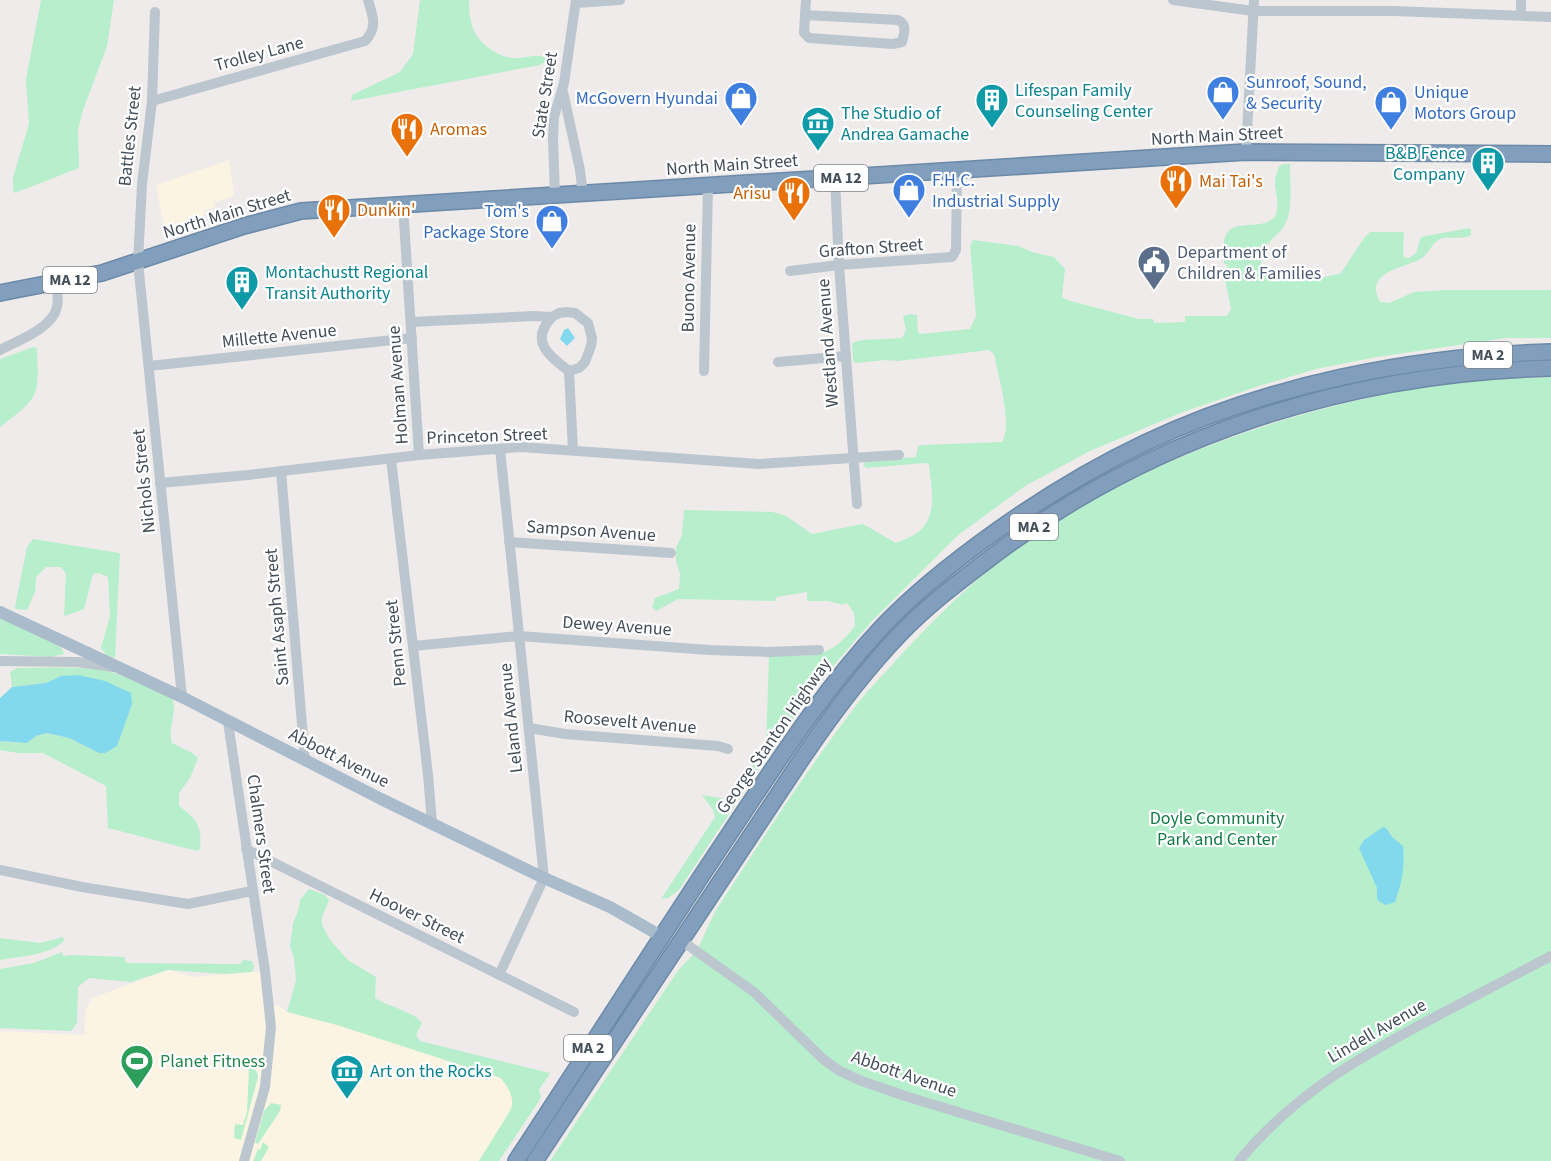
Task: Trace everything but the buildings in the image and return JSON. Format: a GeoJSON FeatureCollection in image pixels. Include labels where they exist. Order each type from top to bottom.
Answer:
{"type":"FeatureCollection","features":[{"type":"Feature","properties":{"kind":"highway","name":"North Main Street"},"geometry":{"type":"LineString","coordinates":[[138,262],[208,237],[292,213],[1246,152],[1551,154]]}},
{"type":"Feature","properties":{"kind":"highway","name":"MA 12"},"geometry":{"type":"LineString","coordinates":[[0,294],[102,273],[138,262]]}},
{"type":"Feature","properties":{"kind":"highway","name":"George Stanton Highway"},"geometry":{"type":"LineString","coordinates":[[516,1161],[661,936],[808,716],[852,660],[885,624],[954,562],[1055,491],[1145,443],[1196,421],[1264,398],[1345,376],[1426,362],[1551,352]]}},
{"type":"Feature","properties":{"kind":"highway","name":"George Stanton Highway"},"geometry":{"type":"LineString","coordinates":[[535,1161],[817,736],[861,678],[902,632],[933,604],[1011,542],[1100,486],[1203,436],[1309,401],[1368,387],[1442,376],[1507,369],[1551,368]]}},
{"type":"Feature","properties":{"kind":"main road","name":"Abbott Avenue"},"geometry":{"type":"LineString","coordinates":[[0,612],[113,667],[182,697],[305,761],[544,878],[610,907],[661,936]]}},
{"type":"Feature","properties":{"kind":"street","name":"Trolley Lane"},"geometry":{"type":"LineString","coordinates":[[152,101],[330,52],[365,40],[372,33],[374,22],[368,0]]}},
{"type":"Feature","properties":{"kind":"street"},"geometry":{"type":"LineString","coordinates":[[576,1],[621,0]]}},
{"type":"Feature","properties":{"kind":"street"},"geometry":{"type":"LineString","coordinates":[[805,15],[898,20],[903,22],[905,27],[902,42],[893,44],[808,38],[804,33],[805,15],[806,0]]}},
{"type":"Feature","properties":{"kind":"street"},"geometry":{"type":"LineString","coordinates":[[1173,0],[1551,17]]}},
{"type":"Feature","properties":{"kind":"street"},"geometry":{"type":"LineString","coordinates":[[1521,0],[1521,15]]}},
{"type":"Feature","properties":{"kind":"street","name":"State Street"},"geometry":{"type":"LineString","coordinates":[[555,196],[554,117],[562,89],[576,1]]}},
{"type":"Feature","properties":{"kind":"street"},"geometry":{"type":"LineString","coordinates":[[1246,152],[1253,5]]}},
{"type":"Feature","properties":{"kind":"street","name":"Battles Street"},"geometry":{"type":"LineString","coordinates":[[138,262],[142,183],[152,101],[156,12]]}},
{"type":"Feature","properties":{"kind":"street"},"geometry":{"type":"LineString","coordinates":[[562,89],[580,170],[583,195]]}},
{"type":"Feature","properties":{"kind":"street","name":"Grafton Street"},"geometry":{"type":"LineString","coordinates":[[790,271],[839,265],[947,259],[954,256],[957,170]]}},
{"type":"Feature","properties":{"kind":"street","name":"Westland Avenue"},"geometry":{"type":"LineString","coordinates":[[835,178],[856,504]]}},
{"type":"Feature","properties":{"kind":"street","name":"Buono Avenue"},"geometry":{"type":"LineString","coordinates":[[704,371],[708,186]]}},
{"type":"Feature","properties":{"kind":"street","name":"Holman Avenue"},"geometry":{"type":"LineString","coordinates":[[403,205],[419,455]]}},
{"type":"Feature","properties":{"kind":"street","name":"Nichols Street"},"geometry":{"type":"LineString","coordinates":[[138,262],[182,697]]}},
{"type":"Feature","properties":{"kind":"street"},"geometry":{"type":"LineString","coordinates":[[0,350],[39,329],[54,315],[58,299],[56,283]]}},
{"type":"Feature","properties":{"kind":"street"},"geometry":{"type":"LineString","coordinates":[[559,313],[575,313],[588,323],[592,330],[591,346],[583,366],[569,371],[552,359],[543,346],[543,330],[552,317],[559,313]]}},
{"type":"Feature","properties":{"kind":"street"},"geometry":{"type":"LineString","coordinates":[[411,322],[552,317]]}},
{"type":"Feature","properties":{"kind":"street","name":"Millette Avenue"},"geometry":{"type":"LineString","coordinates":[[149,366],[412,338]]}},
{"type":"Feature","properties":{"kind":"street"},"geometry":{"type":"LineString","coordinates":[[778,362],[846,356]]}},
{"type":"Feature","properties":{"kind":"street"},"geometry":{"type":"LineString","coordinates":[[569,371],[573,450]]}},
{"type":"Feature","properties":{"kind":"street","name":"Princeton Street"},"geometry":{"type":"LineString","coordinates":[[160,483],[419,455],[520,447],[741,464],[804,463],[899,455]]}},
{"type":"Feature","properties":{"kind":"street","name":"Leland Avenue"},"geometry":{"type":"LineString","coordinates":[[500,449],[544,878]]}},
{"type":"Feature","properties":{"kind":"street","name":"Penn Street"},"geometry":{"type":"LineString","coordinates":[[392,459],[432,823]]}},
{"type":"Feature","properties":{"kind":"street","name":"Saint Asaph Street"},"geometry":{"type":"LineString","coordinates":[[281,471],[305,761]]}},
{"type":"Feature","properties":{"kind":"street","name":"Sampson Avenue"},"geometry":{"type":"LineString","coordinates":[[509,542],[671,553]]}},
{"type":"Feature","properties":{"kind":"street","name":"Dewey Avenue"},"geometry":{"type":"LineString","coordinates":[[413,646],[519,636],[709,650],[769,652],[819,650]]}},
{"type":"Feature","properties":{"kind":"street"},"geometry":{"type":"LineString","coordinates":[[0,661],[77,662],[113,667]]}},
{"type":"Feature","properties":{"kind":"street","name":"Chalmers Street"},"geometry":{"type":"LineString","coordinates":[[228,722],[269,1004],[270,1046],[265,1087],[244,1161]]}},
{"type":"Feature","properties":{"kind":"street","name":"Roosevelt Avenue"},"geometry":{"type":"LineString","coordinates":[[529,728],[565,734],[718,746],[728,749]]}},
{"type":"Feature","properties":{"kind":"street","name":"Hoover Street"},"geometry":{"type":"LineString","coordinates":[[246,849],[574,1012]]}},
{"type":"Feature","properties":{"kind":"street"},"geometry":{"type":"LineString","coordinates":[[0,870],[102,891],[188,904],[252,891]]}},
{"type":"Feature","properties":{"kind":"street"},"geometry":{"type":"LineString","coordinates":[[499,975],[544,878]]}},
{"type":"Feature","properties":{"kind":"street","name":"Abbott Avenue"},"geometry":{"type":"LineString","coordinates":[[682,941],[754,992],[823,1059],[838,1070],[905,1096],[1120,1161]]}},
{"type":"Feature","properties":{"kind":"street","name":"Lindell Avenue"},"geometry":{"type":"LineString","coordinates":[[1239,1161],[1260,1135],[1337,1072],[1367,1053],[1551,956]]}},
{"type":"Feature","properties":{"kind":"shaded area"},"geometry":{"type":"Polygon","coordinates":[[[229,160],[234,194],[230,198],[214,202],[215,207],[204,211],[201,228],[166,238],[156,185],[229,160]]]}},
{"type":"Feature","properties":{"kind":"shaded area"},"geometry":{"type":"Polygon","coordinates":[[[168,970],[194,977],[265,971],[269,1004],[281,1007],[287,1012],[337,1024],[539,1091],[491,1161],[0,1161],[0,1031],[84,1035],[86,1010],[92,998],[168,970]]]}},
{"type":"Feature","properties":{"kind":"green space"},"geometry":{"type":"Polygon","coordinates":[[[41,0],[114,0],[107,46],[83,110],[78,130],[79,168],[15,193],[13,177],[29,124],[26,79],[41,0]]]}},
{"type":"Feature","properties":{"kind":"green space"},"geometry":{"type":"Polygon","coordinates":[[[420,0],[469,0],[473,29],[478,38],[488,47],[506,57],[538,56],[550,59],[540,65],[351,101],[352,95],[400,72],[413,54],[420,0]]]}},
{"type":"Feature","properties":{"kind":"green space"},"geometry":{"type":"Polygon","coordinates":[[[1290,164],[1288,217],[1282,230],[1265,249],[1261,267],[1264,269],[1300,274],[1307,279],[1321,278],[1341,273],[1370,232],[1404,232],[1404,257],[1409,258],[1416,253],[1421,237],[1469,228],[1471,235],[1442,238],[1422,258],[1381,277],[1376,292],[1380,302],[1389,303],[1414,292],[1551,290],[1551,338],[1506,338],[1377,357],[1316,369],[1183,412],[1090,451],[1025,486],[957,536],[871,622],[829,671],[782,734],[679,890],[668,898],[661,899],[715,817],[713,810],[702,795],[727,799],[766,744],[769,656],[807,656],[827,651],[845,638],[855,626],[854,613],[847,603],[843,605],[828,601],[807,601],[807,592],[777,597],[775,601],[678,599],[656,611],[652,607],[655,598],[679,589],[680,574],[676,561],[676,548],[682,535],[684,510],[773,512],[786,516],[812,534],[863,524],[896,543],[915,534],[924,526],[931,510],[929,464],[866,468],[863,464],[868,461],[916,457],[918,446],[923,445],[1002,442],[1006,424],[1005,412],[994,354],[989,350],[898,361],[856,363],[853,361],[852,343],[862,340],[902,338],[906,330],[903,316],[911,314],[917,315],[920,334],[970,329],[976,316],[970,246],[973,240],[1018,246],[1054,257],[1065,269],[1062,297],[1067,300],[1139,319],[1153,319],[1154,323],[1185,322],[1185,316],[1227,316],[1231,309],[1225,279],[1228,278],[1227,264],[1224,264],[1224,241],[1227,233],[1232,229],[1270,221],[1275,216],[1277,208],[1275,179],[1279,166],[1290,164]]]}},
{"type":"Feature","properties":{"kind":"green space"},"geometry":{"type":"Polygon","coordinates":[[[33,347],[37,348],[38,364],[37,387],[34,395],[23,409],[0,427],[0,359],[33,347]]]}},
{"type":"Feature","properties":{"kind":"green space","name":"Doyle Community Park and Center"},"geometry":{"type":"Polygon","coordinates":[[[1551,377],[1551,1161],[550,1161],[677,972],[699,946],[718,907],[839,728],[866,693],[916,638],[996,564],[1041,531],[1090,501],[1142,474],[1251,431],[1306,413],[1417,388],[1500,379],[1551,377]]]}},
{"type":"Feature","properties":{"kind":"green space"},"geometry":{"type":"Polygon","coordinates":[[[33,539],[120,553],[115,658],[107,656],[101,648],[110,616],[108,577],[99,573],[93,574],[84,609],[64,616],[66,574],[61,567],[46,567],[36,577],[35,592],[27,610],[16,609],[27,547],[33,539]]]}},
{"type":"Feature","properties":{"kind":"green space"},"geometry":{"type":"Polygon","coordinates":[[[0,618],[59,646],[64,654],[50,657],[0,654],[0,618]]]}},
{"type":"Feature","properties":{"kind":"green space"},"geometry":{"type":"Polygon","coordinates":[[[17,668],[102,670],[129,678],[172,697],[174,709],[172,743],[198,758],[190,778],[179,793],[179,806],[195,820],[199,829],[200,849],[197,851],[108,828],[106,786],[43,753],[0,750],[0,741],[27,743],[36,736],[47,733],[69,738],[99,753],[61,676],[46,683],[12,687],[10,672],[17,668]]]}},
{"type":"Feature","properties":{"kind":"green space"},"geometry":{"type":"Polygon","coordinates":[[[309,889],[325,895],[329,900],[322,917],[322,925],[330,940],[348,960],[376,977],[375,998],[413,1016],[422,1023],[416,1035],[420,1041],[550,1073],[539,1090],[541,1098],[499,1161],[479,1161],[511,1109],[511,1097],[501,1078],[337,1025],[287,1012],[296,980],[290,946],[293,923],[300,900],[309,889]]]}},
{"type":"Feature","properties":{"kind":"green space"},"geometry":{"type":"Polygon","coordinates":[[[63,937],[64,941],[50,950],[0,960],[0,938],[40,943],[63,937]]]}},
{"type":"Feature","properties":{"kind":"green space"},"geometry":{"type":"Polygon","coordinates":[[[62,952],[63,956],[124,957],[127,963],[240,964],[243,960],[252,961],[254,967],[252,972],[225,974],[168,970],[131,982],[89,978],[78,987],[77,1023],[71,1031],[0,1028],[0,969],[34,963],[62,952]]]}},
{"type":"Feature","properties":{"kind":"green space"},"geometry":{"type":"Polygon","coordinates":[[[247,1067],[254,1069],[258,1077],[241,1140],[234,1138],[235,1124],[243,1125],[247,1112],[249,1069],[247,1067]]]}},
{"type":"Feature","properties":{"kind":"green space"},"geometry":{"type":"Polygon","coordinates":[[[271,1103],[281,1105],[280,1111],[258,1144],[255,1143],[264,1111],[271,1103]]]}},
{"type":"Feature","properties":{"kind":"green space"},"geometry":{"type":"Polygon","coordinates":[[[263,1142],[269,1147],[261,1161],[253,1161],[258,1149],[260,1150],[263,1142]]]}},
{"type":"Feature","properties":{"kind":"water"},"geometry":{"type":"Polygon","coordinates":[[[568,328],[575,338],[567,346],[560,339],[564,330],[568,328]]]}},
{"type":"Feature","properties":{"kind":"water"},"geometry":{"type":"Polygon","coordinates":[[[78,675],[105,681],[131,693],[132,704],[117,746],[105,753],[99,753],[69,738],[47,733],[36,736],[27,743],[0,741],[0,698],[12,687],[46,683],[61,676],[78,675]]]}},
{"type":"Feature","properties":{"kind":"water"},"geometry":{"type":"Polygon","coordinates":[[[1383,827],[1403,846],[1404,854],[1402,875],[1395,902],[1386,905],[1377,899],[1377,888],[1359,848],[1364,840],[1383,827]]]}},
{"type":"Feature","properties":{"kind":"place","name":"Sunroof, Sound, & Security"},"geometry":{"type":"Point","coordinates":[1223,121]}},
{"type":"Feature","properties":{"kind":"place","name":"McGovern Hyundai"},"geometry":{"type":"Point","coordinates":[741,127]}},
{"type":"Feature","properties":{"kind":"place","name":"Lifespan Family Counseling Center"},"geometry":{"type":"Point","coordinates":[992,129]}},
{"type":"Feature","properties":{"kind":"place","name":"Unique Motors Group"},"geometry":{"type":"Point","coordinates":[1391,131]}},
{"type":"Feature","properties":{"kind":"place","name":"The Studio of Andrea Gamache"},"geometry":{"type":"Point","coordinates":[818,152]}},
{"type":"Feature","properties":{"kind":"place","name":"Aromas"},"geometry":{"type":"Point","coordinates":[407,158]}},
{"type":"Feature","properties":{"kind":"place","name":"B&B Fence Company"},"geometry":{"type":"Point","coordinates":[1488,192]}},
{"type":"Feature","properties":{"kind":"place","name":"Mai Tai's"},"geometry":{"type":"Point","coordinates":[1176,210]}},
{"type":"Feature","properties":{"kind":"place","name":"F.H.C. Industrial Supply"},"geometry":{"type":"Point","coordinates":[909,219]}},
{"type":"Feature","properties":{"kind":"place","name":"Arisu"},"geometry":{"type":"Point","coordinates":[794,222]}},
{"type":"Feature","properties":{"kind":"place","name":"Dunkin'"},"geometry":{"type":"Point","coordinates":[334,239]}},
{"type":"Feature","properties":{"kind":"place","name":"Tom's Package Store"},"geometry":{"type":"Point","coordinates":[552,250]}},
{"type":"Feature","properties":{"kind":"place","name":"Department of Children & Families"},"geometry":{"type":"Point","coordinates":[1154,291]}},
{"type":"Feature","properties":{"kind":"place","name":"Montachustt Regional Transit Authority"},"geometry":{"type":"Point","coordinates":[242,311]}},
{"type":"Feature","properties":{"kind":"place","name":"Planet Fitness"},"geometry":{"type":"Point","coordinates":[137,1090]}},
{"type":"Feature","properties":{"kind":"place","name":"Art on the Rocks"},"geometry":{"type":"Point","coordinates":[347,1100]}}]}
